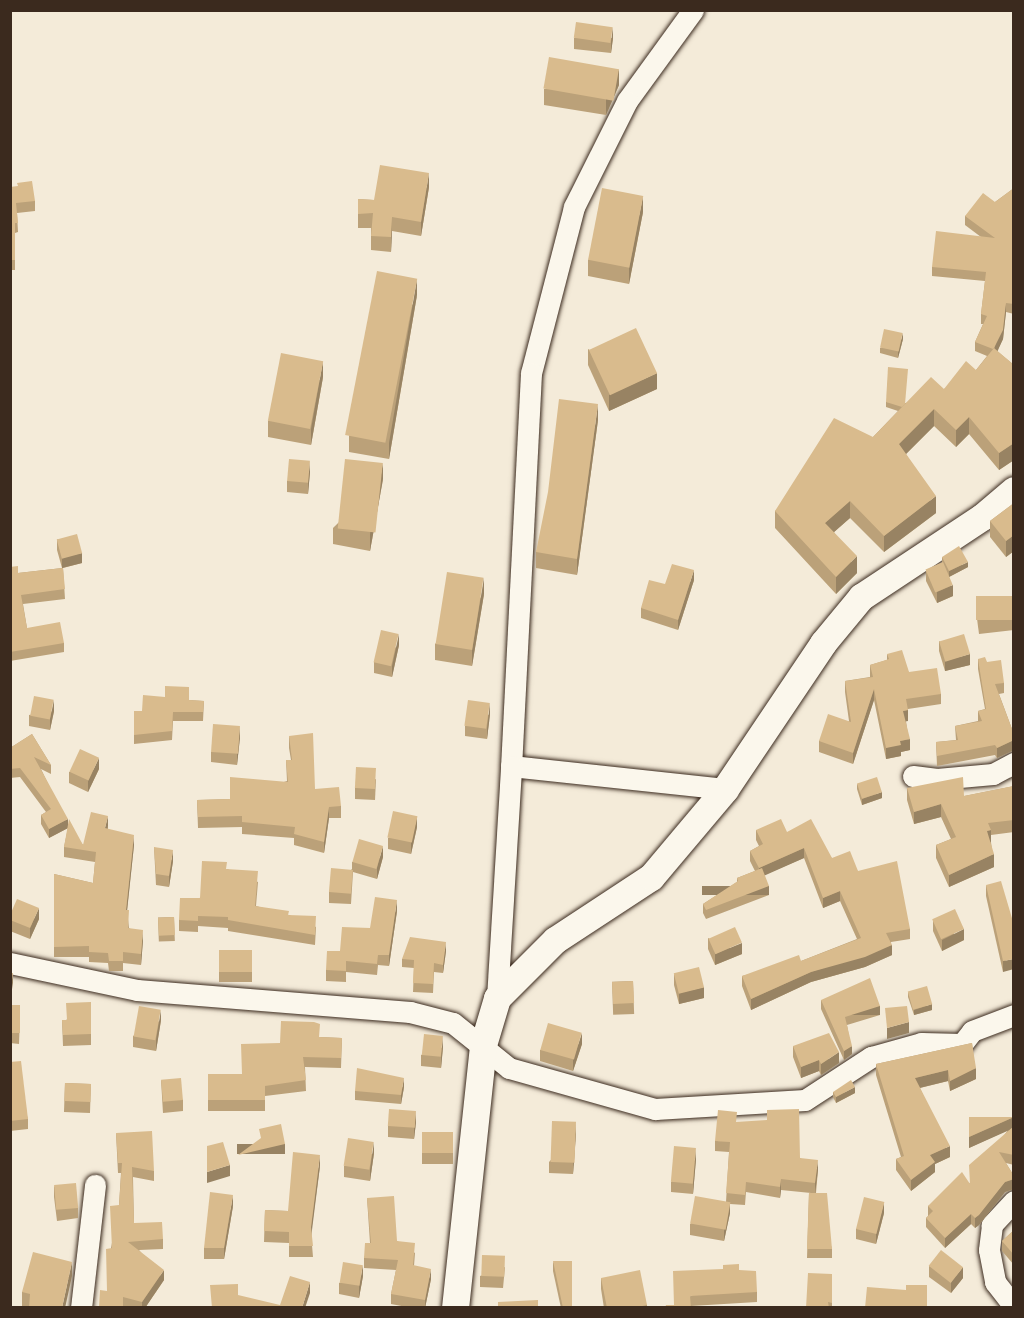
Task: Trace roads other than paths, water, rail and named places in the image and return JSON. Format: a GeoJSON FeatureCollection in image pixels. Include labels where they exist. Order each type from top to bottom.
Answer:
{"type":"FeatureCollection","features":[{"type":"Feature","properties":{"kind":"street"},"geometry":{"type":"LineString","coordinates":[[455,1308],[483,1045],[497,998],[531,373],[574,207],[627,101],[693,10]]}},
{"type":"Feature","properties":{"kind":"street"},"geometry":{"type":"LineString","coordinates":[[497,998],[555,940],[651,877],[724,789],[822,643],[861,597],[982,517],[1014,490]]}},
{"type":"Feature","properties":{"kind":"street"},"geometry":{"type":"LineString","coordinates":[[912,776],[937,779],[993,774],[1014,763]]}},
{"type":"Feature","properties":{"kind":"street"},"geometry":{"type":"LineString","coordinates":[[511,766],[724,789]]}},
{"type":"Feature","properties":{"kind":"street"},"geometry":{"type":"LineString","coordinates":[[10,963],[137,990],[410,1012],[453,1023],[483,1045],[508,1068],[655,1109],[805,1100],[871,1057],[921,1043],[962,1044],[972,1030],[1014,1015]]}},
{"type":"Feature","properties":{"kind":"street"},"geometry":{"type":"LineString","coordinates":[[81,1308],[95,1185]]}},
{"type":"Feature","properties":{"kind":"street"},"geometry":{"type":"LineString","coordinates":[[1014,1201],[992,1225],[989,1250],[995,1282],[1014,1306]]}}]}
